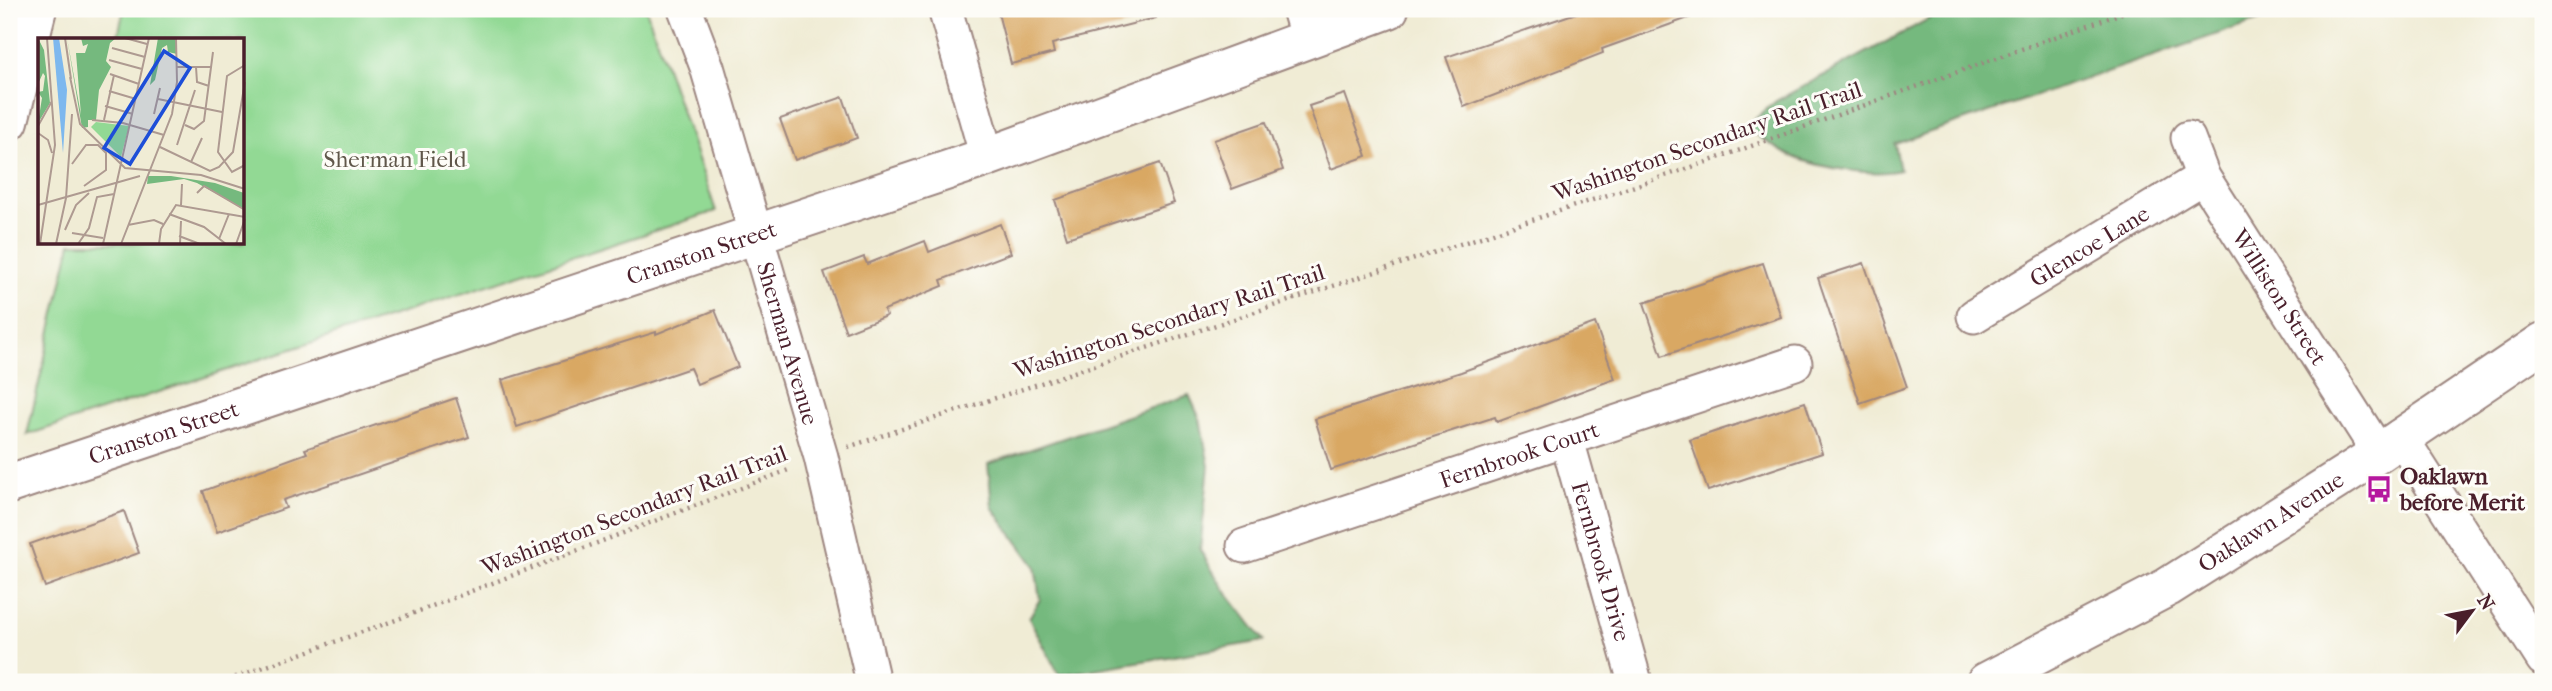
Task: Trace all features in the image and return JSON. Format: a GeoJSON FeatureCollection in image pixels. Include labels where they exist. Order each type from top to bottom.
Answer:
{"type":"FeatureCollection","features":[{"type":"Feature","properties":{"kind":"main road"},"geometry":{"type":"LineString","coordinates":[[9,121],[37,9]]}},
{"type":"Feature","properties":{"kind":"main road","name":"Cranston Street"},"geometry":{"type":"LineString","coordinates":[[9,484],[756,237],[987,157],[1303,24],[1389,9]]}},
{"type":"Feature","properties":{"kind":"main road","name":"Oaklawn Avenue"},"geometry":{"type":"LineString","coordinates":[[1986,682],[2168,587],[2390,445],[2543,342]]}},
{"type":"Feature","properties":{"kind":"street","name":"Sherman Avenue"},"geometry":{"type":"LineString","coordinates":[[685,9],[707,67],[821,457],[873,682]]}},
{"type":"Feature","properties":{"kind":"street"},"geometry":{"type":"LineString","coordinates":[[945,9],[987,157]]}},
{"type":"Feature","properties":{"kind":"street","name":"Williston Street"},"geometry":{"type":"LineString","coordinates":[[2188,138],[2203,177],[2543,659]]}},
{"type":"Feature","properties":{"kind":"street","name":"Glencoe Lane"},"geometry":{"type":"LineString","coordinates":[[1973,316],[2203,177]]}},
{"type":"Feature","properties":{"kind":"street","name":"Fernbrook Court"},"geometry":{"type":"LineString","coordinates":[[1244,546],[1795,363]]}},
{"type":"Feature","properties":{"kind":"street","name":"Fernbrook Drive"},"geometry":{"type":"LineString","coordinates":[[1567,440],[1635,682]]}},
{"type":"Feature","properties":{"kind":"path","name":"Washington Secondary Rail Trail"},"geometry":{"type":"LineString","coordinates":[[222,682],[393,621],[821,457],[1704,163],[2133,9]]}},
{"type":"Feature","properties":{"kind":"green space","name":"Sherman Field"},"geometry":{"type":"Polygon","coordinates":[[[124,9],[646,9],[716,211],[27,435],[71,245],[245,245],[245,38],[117,38],[124,9]]]}},
{"type":"Feature","properties":{"kind":"green space"},"geometry":{"type":"Polygon","coordinates":[[[1947,9],[2291,9],[1895,144],[1900,170],[1843,170],[1812,163],[1782,151],[1746,127],[1776,101],[1947,9]]]}},
{"type":"Feature","properties":{"kind":"green space"},"geometry":{"type":"Polygon","coordinates":[[[1189,395],[1200,419],[1209,466],[1200,550],[1223,588],[1264,641],[1059,675],[1029,618],[1040,599],[1035,566],[992,507],[988,464],[1189,395]]]}},
{"type":"Feature","properties":{"kind":"building"},"geometry":{"type":"Polygon","coordinates":[[[997,9],[1155,9],[1156,18],[1052,44],[1054,53],[1011,64],[997,9]]]}},
{"type":"Feature","properties":{"kind":"building"},"geometry":{"type":"Polygon","coordinates":[[[1588,9],[1705,9],[1705,12],[1602,49],[1603,53],[1464,107],[1446,57],[1588,9]]]}},
{"type":"Feature","properties":{"kind":"building"},"geometry":{"type":"Polygon","coordinates":[[[1345,94],[1367,156],[1331,169],[1309,106],[1345,94]]]}},
{"type":"Feature","properties":{"kind":"building"},"geometry":{"type":"Polygon","coordinates":[[[843,97],[857,138],[795,160],[780,119],[843,97]]]}},
{"type":"Feature","properties":{"kind":"building"},"geometry":{"type":"Polygon","coordinates":[[[1266,122],[1283,170],[1232,189],[1214,140],[1266,122]]]}},
{"type":"Feature","properties":{"kind":"building"},"geometry":{"type":"Polygon","coordinates":[[[1160,163],[1174,203],[1067,238],[1055,200],[1160,163]]]}},
{"type":"Feature","properties":{"kind":"building"},"geometry":{"type":"Polygon","coordinates":[[[1000,224],[1011,253],[941,280],[943,286],[884,310],[886,316],[846,332],[824,272],[864,257],[867,264],[925,241],[929,252],[1000,224]]]}},
{"type":"Feature","properties":{"kind":"building"},"geometry":{"type":"Polygon","coordinates":[[[1763,263],[1781,317],[1662,356],[1644,303],[1763,263]]]}},
{"type":"Feature","properties":{"kind":"building"},"geometry":{"type":"Polygon","coordinates":[[[1864,263],[1907,387],[1860,403],[1818,278],[1864,263]]]}},
{"type":"Feature","properties":{"kind":"building"},"geometry":{"type":"Polygon","coordinates":[[[715,310],[738,367],[697,384],[690,368],[517,427],[502,380],[656,334],[715,310]]]}},
{"type":"Feature","properties":{"kind":"building"},"geometry":{"type":"Polygon","coordinates":[[[1595,323],[1615,379],[1497,422],[1495,417],[1331,470],[1315,419],[1461,372],[1595,323]]]}},
{"type":"Feature","properties":{"kind":"building"},"geometry":{"type":"Polygon","coordinates":[[[456,398],[469,437],[283,500],[286,508],[217,532],[203,491],[307,453],[305,449],[456,398]]]}},
{"type":"Feature","properties":{"kind":"building"},"geometry":{"type":"Polygon","coordinates":[[[1805,402],[1822,453],[1708,491],[1690,440],[1805,402]]]}},
{"type":"Feature","properties":{"kind":"building"},"geometry":{"type":"Polygon","coordinates":[[[124,511],[139,553],[45,587],[30,544],[124,511]]]}},
{"type":"Feature","properties":{"kind":"place","name":"Oaklawn before Merit"},"geometry":{"type":"Point","coordinates":[2379,489]}}]}
